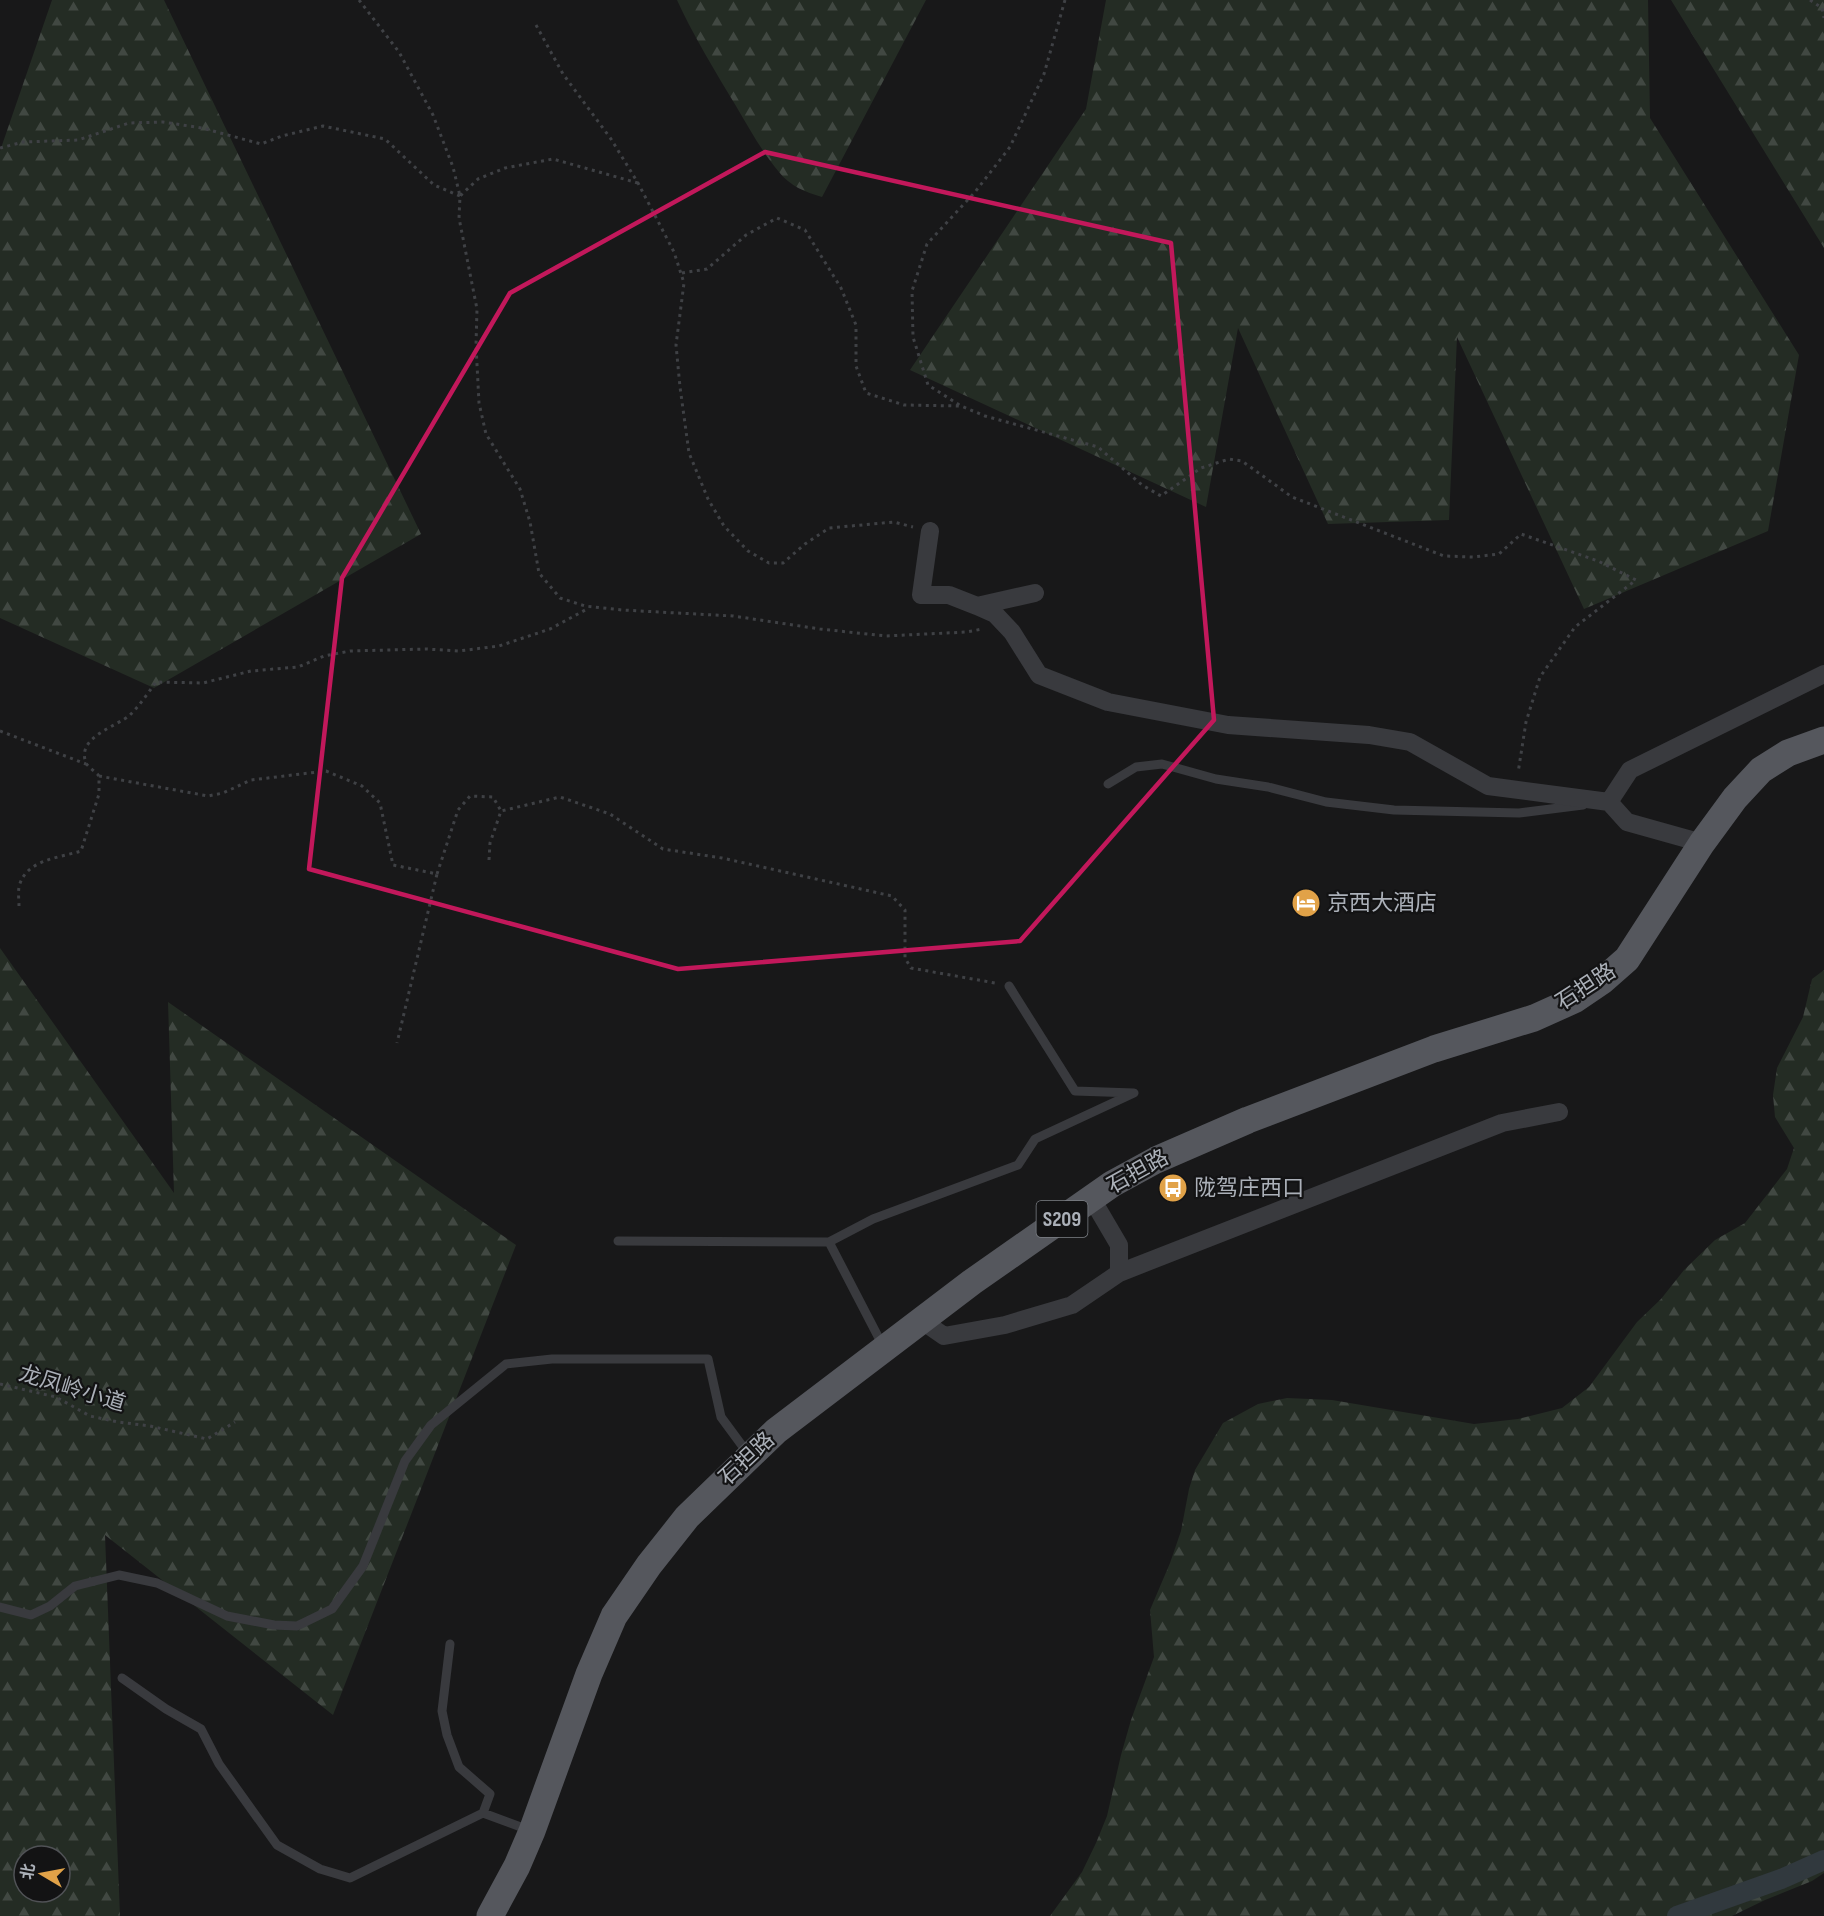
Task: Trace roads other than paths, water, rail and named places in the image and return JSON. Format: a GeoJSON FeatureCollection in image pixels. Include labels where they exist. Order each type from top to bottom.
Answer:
{"type":"FeatureCollection","features":[{"type":"Feature","properties":{"kind":"main road","name":"石担路"},"geometry":{"type":"LineString","coordinates":[[490,1916],[517,1866],[532,1831],[589,1674],[614,1616],[648,1565],[687,1517],[776,1431],[972,1282],[1112,1184],[1156,1160],[1229,1128],[1434,1049],[1534,1018],[1574,1000],[1602,981],[1627,959],[1702,843],[1735,798],[1761,770],[1788,753],[1824,741]]}},
{"type":"Feature","properties":{"kind":"street"},"geometry":{"type":"LineString","coordinates":[[930,531],[921,595],[949,595],[995,615],[1012,632],[1039,675],[1108,702],[1228,725],[1369,735],[1410,742],[1488,786],[1609,802],[1627,822],[1702,843]]}},
{"type":"Feature","properties":{"kind":"street"},"geometry":{"type":"LineString","coordinates":[[977,606],[1035,593]]}},
{"type":"Feature","properties":{"kind":"street"},"geometry":{"type":"LineString","coordinates":[[1609,802],[1630,771],[1824,674]]}},
{"type":"Feature","properties":{"kind":"street"},"geometry":{"type":"LineString","coordinates":[[921,1320],[944,1336],[1005,1325],[1072,1305],[1119,1273],[1502,1123],[1559,1112]]}},
{"type":"Feature","properties":{"kind":"street"},"geometry":{"type":"LineString","coordinates":[[1092,1199],[1119,1245],[1119,1273]]}},
{"type":"Feature","properties":{"kind":"lane"},"geometry":{"type":"LineString","coordinates":[[1108,784],[1136,767],[1162,764],[1216,779],[1268,787],[1326,802],[1394,810],[1519,813],[1609,802]]}},
{"type":"Feature","properties":{"kind":"lane"},"geometry":{"type":"LineString","coordinates":[[618,1241],[829,1242],[873,1219],[1018,1165],[1035,1138],[1134,1093],[1075,1091],[1009,986]]}},
{"type":"Feature","properties":{"kind":"lane"},"geometry":{"type":"LineString","coordinates":[[829,1242],[885,1348]]}},
{"type":"Feature","properties":{"kind":"lane"},"geometry":{"type":"LineString","coordinates":[[0,1606],[31,1615],[50,1606],[75,1586],[119,1575],[157,1583],[227,1616],[274,1625],[297,1626],[332,1609],[363,1566],[405,1461],[431,1425],[506,1364],[552,1359],[708,1359],[721,1417],[750,1456]]}},
{"type":"Feature","properties":{"kind":"lane"},"geometry":{"type":"LineString","coordinates":[[122,1678],[166,1709],[201,1729],[219,1764],[277,1845],[320,1869],[351,1878],[483,1813],[490,1794],[459,1767],[447,1735],[442,1711],[450,1644]]}},
{"type":"Feature","properties":{"kind":"lane"},"geometry":{"type":"LineString","coordinates":[[483,1813],[532,1831]]}},
{"type":"Feature","properties":{"kind":"waterway"},"geometry":{"type":"LineString","coordinates":[[1677,1916],[1781,1879],[1824,1860]]}},
{"type":"Feature","properties":{"kind":"place","name":"京西大酒店"},"geometry":{"type":"Point","coordinates":[1306,903]}},
{"type":"Feature","properties":{"kind":"place","name":"陇驾庄西口"},"geometry":{"type":"Point","coordinates":[1173,1188]}}]}
